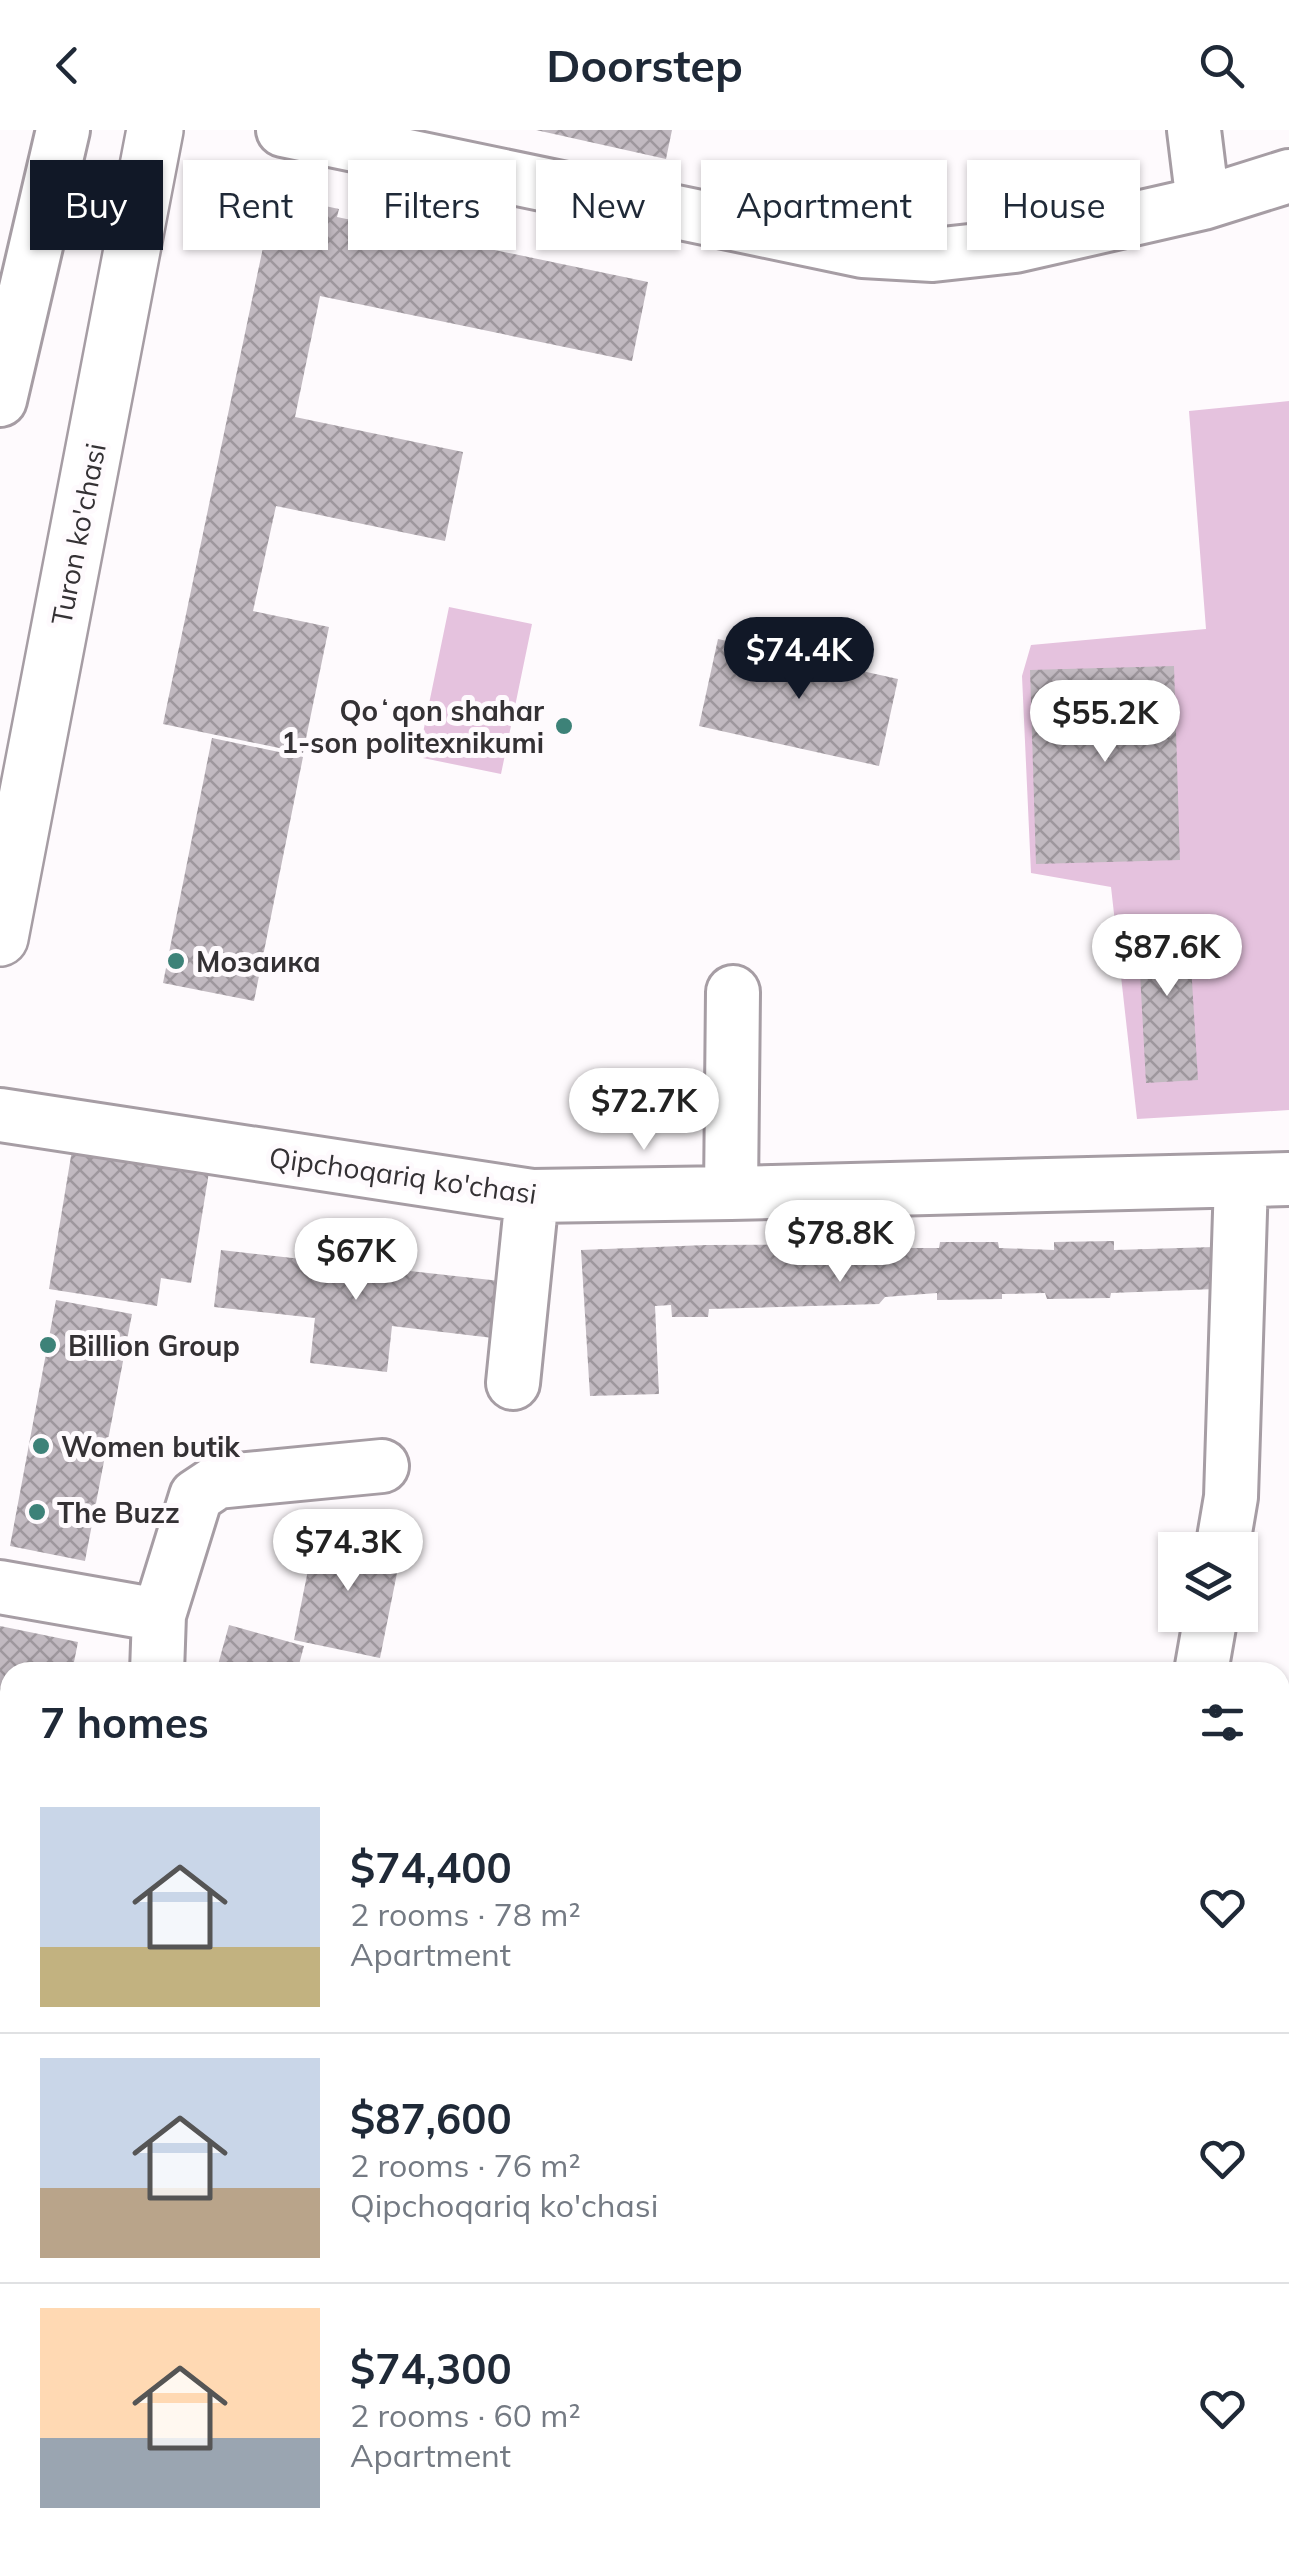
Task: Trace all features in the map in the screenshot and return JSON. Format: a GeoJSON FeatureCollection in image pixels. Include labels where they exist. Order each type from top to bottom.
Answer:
{"type":"FeatureCollection","features":[{"type":"Feature","properties":{"kind":"main road","name":"Turon ko'chasi"},"geometry":{"type":"LineString","coordinates":[[0,938],[155,130]]}},
{"type":"Feature","properties":{"kind":"street"},"geometry":{"type":"LineString","coordinates":[[0,400],[63,130]]}},
{"type":"Feature","properties":{"kind":"street"},"geometry":{"type":"LineString","coordinates":[[284,130],[863,251],[933,255],[1015,246],[1203,204],[1289,176]]}},
{"type":"Feature","properties":{"kind":"street"},"geometry":{"type":"LineString","coordinates":[[1194,130],[1203,204]]}},
{"type":"Feature","properties":{"kind":"street"},"geometry":{"type":"LineString","coordinates":[[730,1193],[732,992]]}},
{"type":"Feature","properties":{"kind":"street","name":"Qipchoqariq ko'chasi"},"geometry":{"type":"LineString","coordinates":[[0,1115],[532,1196],[1265,1180]]}},
{"type":"Feature","properties":{"kind":"street"},"geometry":{"type":"LineString","coordinates":[[1225,1532],[1265,1180]]}},
{"type":"Feature","properties":{"kind":"street"},"geometry":{"type":"LineString","coordinates":[[513,1383],[532,1196]]}},
{"type":"Feature","properties":{"kind":"street"},"geometry":{"type":"LineString","coordinates":[[157,1662],[159,1614],[196,1496],[216,1482],[382,1466]]}},
{"type":"Feature","properties":{"kind":"street"},"geometry":{"type":"LineString","coordinates":[[0,1587],[159,1614]]}},
{"type":"Feature","properties":{"kind":"street"},"geometry":{"type":"LineString","coordinates":[[1203,1662],[1207,1632]]}},
{"type":"Feature","properties":{"kind":"shaded area"},"geometry":{"type":"Polygon","coordinates":[[[1289,401],[1289,1110],[1137,1119],[1111,887],[1031,873],[1022,676],[1031,645],[1206,629],[1189,411],[1289,401]]]}},
{"type":"Feature","properties":{"kind":"shaded area"},"geometry":{"type":"Polygon","coordinates":[[[449,607],[532,624],[501,774],[418,757],[449,607]]]}},
{"type":"Feature","properties":{"kind":"building"},"geometry":{"type":"Polygon","coordinates":[[[536,130],[672,130],[666,159],[536,130]]]}},
{"type":"Feature","properties":{"kind":"building"},"geometry":{"type":"Polygon","coordinates":[[[328,207],[339,209],[337,217],[348,219],[348,250],[495,250],[648,282],[632,361],[320,296],[295,417],[463,452],[445,541],[276,506],[253,611],[329,627],[303,753],[163,724],[262,250],[328,250],[328,207]]]}},
{"type":"Feature","properties":{"kind":"building"},"geometry":{"type":"Polygon","coordinates":[[[718,639],[898,679],[879,766],[699,726],[718,639]]]}},
{"type":"Feature","properties":{"kind":"building"},"geometry":{"type":"Polygon","coordinates":[[[1174,666],[1180,860],[1036,864],[1030,670],[1174,666]]]}},
{"type":"Feature","properties":{"kind":"building"},"geometry":{"type":"Polygon","coordinates":[[[212,738],[303,757],[254,1001],[163,983],[212,738]]]}},
{"type":"Feature","properties":{"kind":"building"},"geometry":{"type":"Polygon","coordinates":[[[1188,915],[1198,1080],[1146,1083],[1137,918],[1188,915]]]}},
{"type":"Feature","properties":{"kind":"building"},"geometry":{"type":"Polygon","coordinates":[[[72,1150],[209,1172],[191,1283],[161,1278],[157,1306],[49,1289],[72,1150]]]}},
{"type":"Feature","properties":{"kind":"building"},"geometry":{"type":"Polygon","coordinates":[[[1114,1241],[1114,1250],[1214,1247],[1216,1289],[1047,1299],[1045,1293],[1002,1294],[1002,1299],[937,1300],[937,1293],[885,1297],[879,1304],[709,1309],[708,1317],[672,1317],[671,1305],[655,1306],[659,1394],[590,1396],[581,1250],[881,1244],[882,1248],[939,1248],[940,1242],[998,1242],[999,1248],[1054,1250],[1054,1242],[1114,1241]]]}},
{"type":"Feature","properties":{"kind":"building"},"geometry":{"type":"Polygon","coordinates":[[[221,1250],[500,1281],[493,1338],[392,1326],[387,1372],[310,1363],[315,1318],[214,1307],[221,1250]]]}},
{"type":"Feature","properties":{"kind":"building"},"geometry":{"type":"Polygon","coordinates":[[[56,1300],[132,1314],[85,1561],[10,1546],[56,1300]]]}},
{"type":"Feature","properties":{"kind":"building"},"geometry":{"type":"Polygon","coordinates":[[[316,1530],[402,1548],[380,1658],[294,1640],[316,1530]]]}},
{"type":"Feature","properties":{"kind":"building"},"geometry":{"type":"Polygon","coordinates":[[[229,1625],[304,1646],[300,1662],[219,1662],[229,1625]]]}},
{"type":"Feature","properties":{"kind":"building"},"geometry":{"type":"Polygon","coordinates":[[[0,1626],[78,1642],[74,1662],[0,1662],[0,1626]]]}},
{"type":"Feature","properties":{"kind":"place","name":"Qoʻqon shahar 1-son politexnikumi"},"geometry":{"type":"Point","coordinates":[564,726]}},
{"type":"Feature","properties":{"kind":"place","name":"Мозаика"},"geometry":{"type":"Point","coordinates":[176,961]}},
{"type":"Feature","properties":{"kind":"place","name":"Billion Group"},"geometry":{"type":"Point","coordinates":[48,1345]}},
{"type":"Feature","properties":{"kind":"place","name":"Women butik"},"geometry":{"type":"Point","coordinates":[41,1446]}},
{"type":"Feature","properties":{"kind":"place","name":"The Buzz"},"geometry":{"type":"Point","coordinates":[37,1512]}}]}
